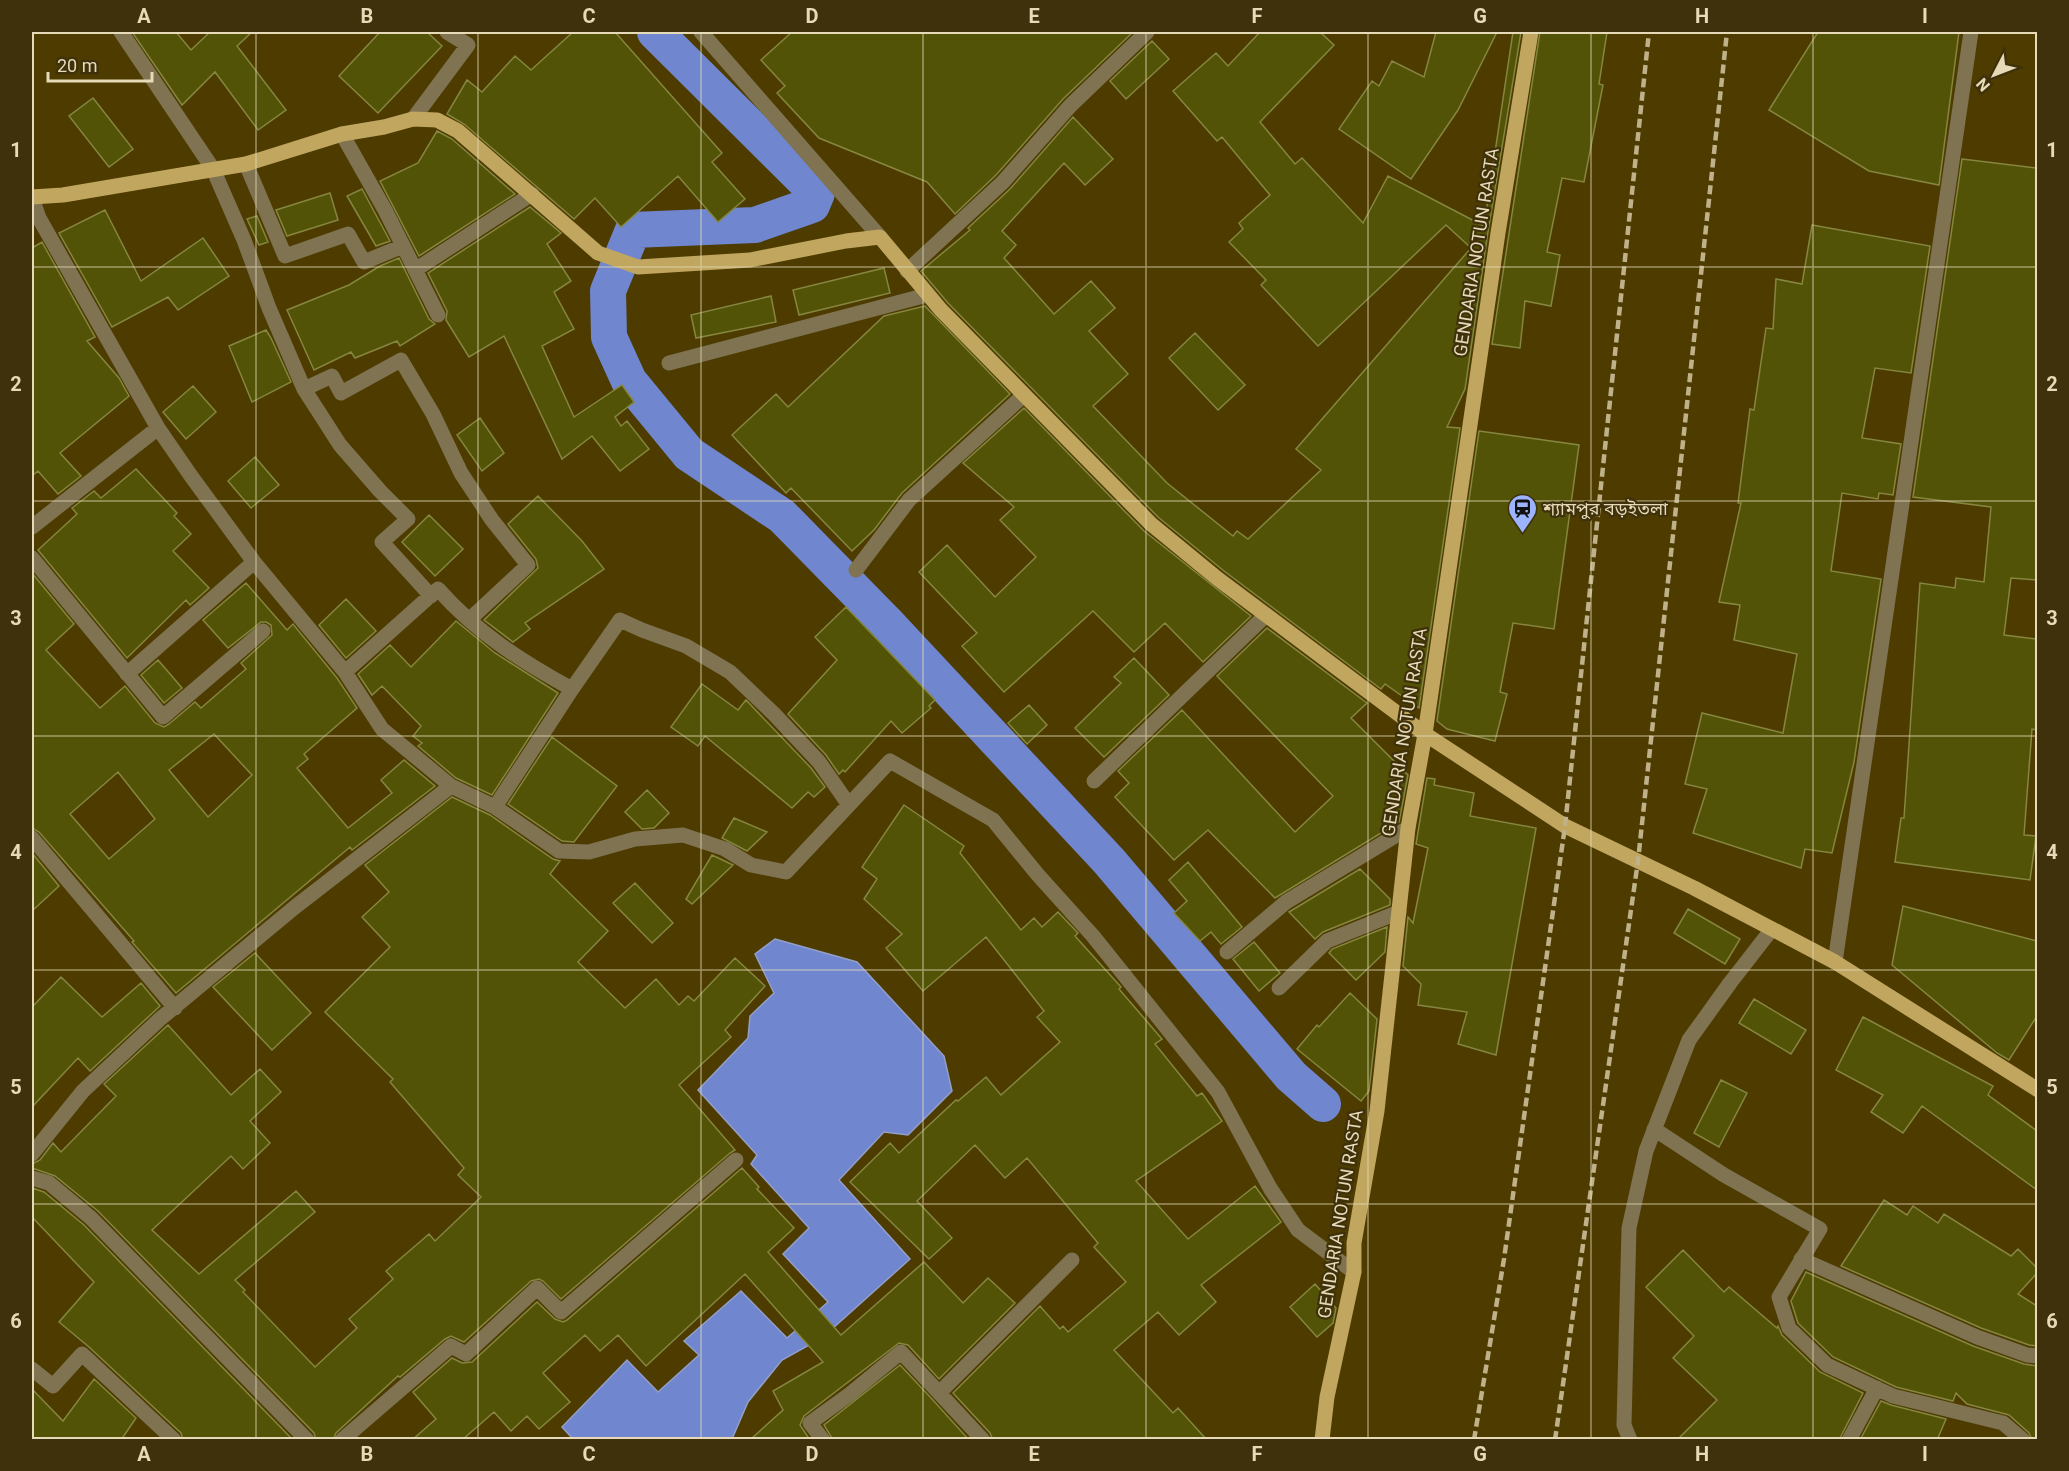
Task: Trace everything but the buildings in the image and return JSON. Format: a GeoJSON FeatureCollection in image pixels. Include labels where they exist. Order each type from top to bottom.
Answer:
{"type":"FeatureCollection","features":[{"type":"Feature","properties":{"kind":"main road","name":"GENDARIA NOTUN RASTA"},"geometry":{"type":"LineString","coordinates":[[1322,1440],[1327,1397],[1354,1272],[1354,1243],[1377,1111],[1408,828],[1425,734],[1496,244],[1531,32]]}},
{"type":"Feature","properties":{"kind":"main road"},"geometry":{"type":"LineString","coordinates":[[32,198],[63,195],[246,164],[342,134],[384,127],[413,119],[437,120],[458,131],[598,254],[638,267],[750,260],[846,241],[880,237],[927,295],[1151,524],[1266,615],[1425,734],[1565,826],[1694,888],[1835,962],[2037,1090]]}},
{"type":"Feature","properties":{"kind":"street"},"geometry":{"type":"LineString","coordinates":[[121,32],[213,169],[304,389],[340,445],[408,519],[382,542],[431,596]]}},
{"type":"Feature","properties":{"kind":"street"},"geometry":{"type":"LineString","coordinates":[[413,119],[468,45],[447,32]]}},
{"type":"Feature","properties":{"kind":"street"},"geometry":{"type":"LineString","coordinates":[[701,32],[880,237]]}},
{"type":"Feature","properties":{"kind":"street"},"geometry":{"type":"LineString","coordinates":[[907,271],[1003,182],[1070,106],[1147,32]]}},
{"type":"Feature","properties":{"kind":"street"},"geometry":{"type":"LineString","coordinates":[[1835,962],[1971,32]]}},
{"type":"Feature","properties":{"kind":"street"},"geometry":{"type":"LineString","coordinates":[[342,134],[386,210],[438,315]]}},
{"type":"Feature","properties":{"kind":"street"},"geometry":{"type":"LineString","coordinates":[[246,164],[285,256],[348,234],[364,262],[403,246]]}},
{"type":"Feature","properties":{"kind":"street"},"geometry":{"type":"LineString","coordinates":[[415,270],[531,194]]}},
{"type":"Feature","properties":{"kind":"street"},"geometry":{"type":"LineString","coordinates":[[32,198],[39,218],[158,428],[254,562],[345,672],[382,729],[451,786],[495,807],[559,851],[589,852],[635,839],[683,835],[725,849],[751,865],[786,872],[890,761],[993,820],[1038,875],[1100,944],[1218,1092],[1270,1188],[1298,1230],[1354,1272]]}},
{"type":"Feature","properties":{"kind":"street"},"geometry":{"type":"LineString","coordinates":[[669,363],[927,295]]}},
{"type":"Feature","properties":{"kind":"street"},"geometry":{"type":"LineString","coordinates":[[304,389],[332,376],[341,393],[401,360],[433,414],[461,473],[492,520],[528,565],[469,620]]}},
{"type":"Feature","properties":{"kind":"street"},"geometry":{"type":"LineString","coordinates":[[856,570],[909,500],[1024,395]]}},
{"type":"Feature","properties":{"kind":"street"},"geometry":{"type":"LineString","coordinates":[[32,527],[158,428]]}},
{"type":"Feature","properties":{"kind":"street"},"geometry":{"type":"LineString","coordinates":[[32,558],[163,717],[263,631]]}},
{"type":"Feature","properties":{"kind":"street"},"geometry":{"type":"LineString","coordinates":[[127,674],[254,562]]}},
{"type":"Feature","properties":{"kind":"street"},"geometry":{"type":"LineString","coordinates":[[345,672],[438,589],[489,638],[525,663],[572,689]]}},
{"type":"Feature","properties":{"kind":"street"},"geometry":{"type":"LineString","coordinates":[[1094,781],[1266,615]]}},
{"type":"Feature","properties":{"kind":"street"},"geometry":{"type":"LineString","coordinates":[[495,807],[620,620],[686,646],[730,672],[819,762],[849,805]]}},
{"type":"Feature","properties":{"kind":"street"},"geometry":{"type":"LineString","coordinates":[[32,1154],[83,1091],[160,1018],[175,1008],[295,907],[451,786]]}},
{"type":"Feature","properties":{"kind":"street"},"geometry":{"type":"LineString","coordinates":[[1227,952],[1286,902],[1408,828]]}},
{"type":"Feature","properties":{"kind":"street"},"geometry":{"type":"LineString","coordinates":[[32,838],[175,1008]]}},
{"type":"Feature","properties":{"kind":"street"},"geometry":{"type":"LineString","coordinates":[[1279,988],[1327,941],[1399,912]]}},
{"type":"Feature","properties":{"kind":"street"},"geometry":{"type":"LineString","coordinates":[[1630,1440],[1624,1425],[1629,1228],[1646,1150],[1689,1040],[1730,982],[1772,929]]}},
{"type":"Feature","properties":{"kind":"street"},"geometry":{"type":"LineString","coordinates":[[1654,1129],[1724,1175],[1820,1228],[1779,1298],[1789,1328],[1827,1365],[1893,1396],[2003,1423],[2023,1440]]}},
{"type":"Feature","properties":{"kind":"street"},"geometry":{"type":"LineString","coordinates":[[342,1440],[451,1346],[466,1354],[537,1288],[561,1312],[736,1160]]}},
{"type":"Feature","properties":{"kind":"street"},"geometry":{"type":"LineString","coordinates":[[32,1178],[49,1183],[91,1218],[307,1440]]}},
{"type":"Feature","properties":{"kind":"street"},"geometry":{"type":"LineString","coordinates":[[1801,1259],[1977,1337],[2026,1355],[2037,1356]]}},
{"type":"Feature","properties":{"kind":"street"},"geometry":{"type":"LineString","coordinates":[[939,1393],[1072,1260]]}},
{"type":"Feature","properties":{"kind":"street"},"geometry":{"type":"LineString","coordinates":[[824,1440],[810,1423],[901,1352],[983,1440]]}},
{"type":"Feature","properties":{"kind":"street"},"geometry":{"type":"LineString","coordinates":[[32,1369],[53,1386],[82,1354],[174,1440]]}},
{"type":"Feature","properties":{"kind":"street"},"geometry":{"type":"LineString","coordinates":[[1849,1440],[1877,1388]]}},
{"type":"Feature","properties":{"kind":"water"},"geometry":{"type":"Polygon","coordinates":[[[775,939],[857,962],[944,1056],[952,1091],[908,1135],[884,1132],[839,1180],[910,1259],[822,1338],[782,1360],[748,1402],[732,1439],[573,1439],[562,1427],[627,1360],[658,1392],[699,1355],[684,1341],[741,1291],[787,1338],[828,1302],[783,1254],[809,1228],[751,1164],[757,1155],[698,1090],[748,1038],[750,1016],[774,993],[755,954],[775,939]]]}},
{"type":"Feature","properties":{"kind":"waterway"},"geometry":{"type":"LineString","coordinates":[[655,32],[817,193],[812,205],[755,225],[633,230],[608,291],[609,337],[629,381],[689,454],[782,516],[886,622],[1109,861],[1291,1076],[1323,1104]]}},
{"type":"Feature","properties":{"kind":"railway"},"geometry":{"type":"LineString","coordinates":[[1474,1440],[1504,1259],[1565,826],[1649,32]]}},
{"type":"Feature","properties":{"kind":"railway"},"geometry":{"type":"LineString","coordinates":[[1555,1440],[1638,861],[1727,32]]}},
{"type":"Feature","properties":{"kind":"place","name":"শ্যামপুর বড়ইতলা"},"geometry":{"type":"Point","coordinates":[1522,534]}}]}
